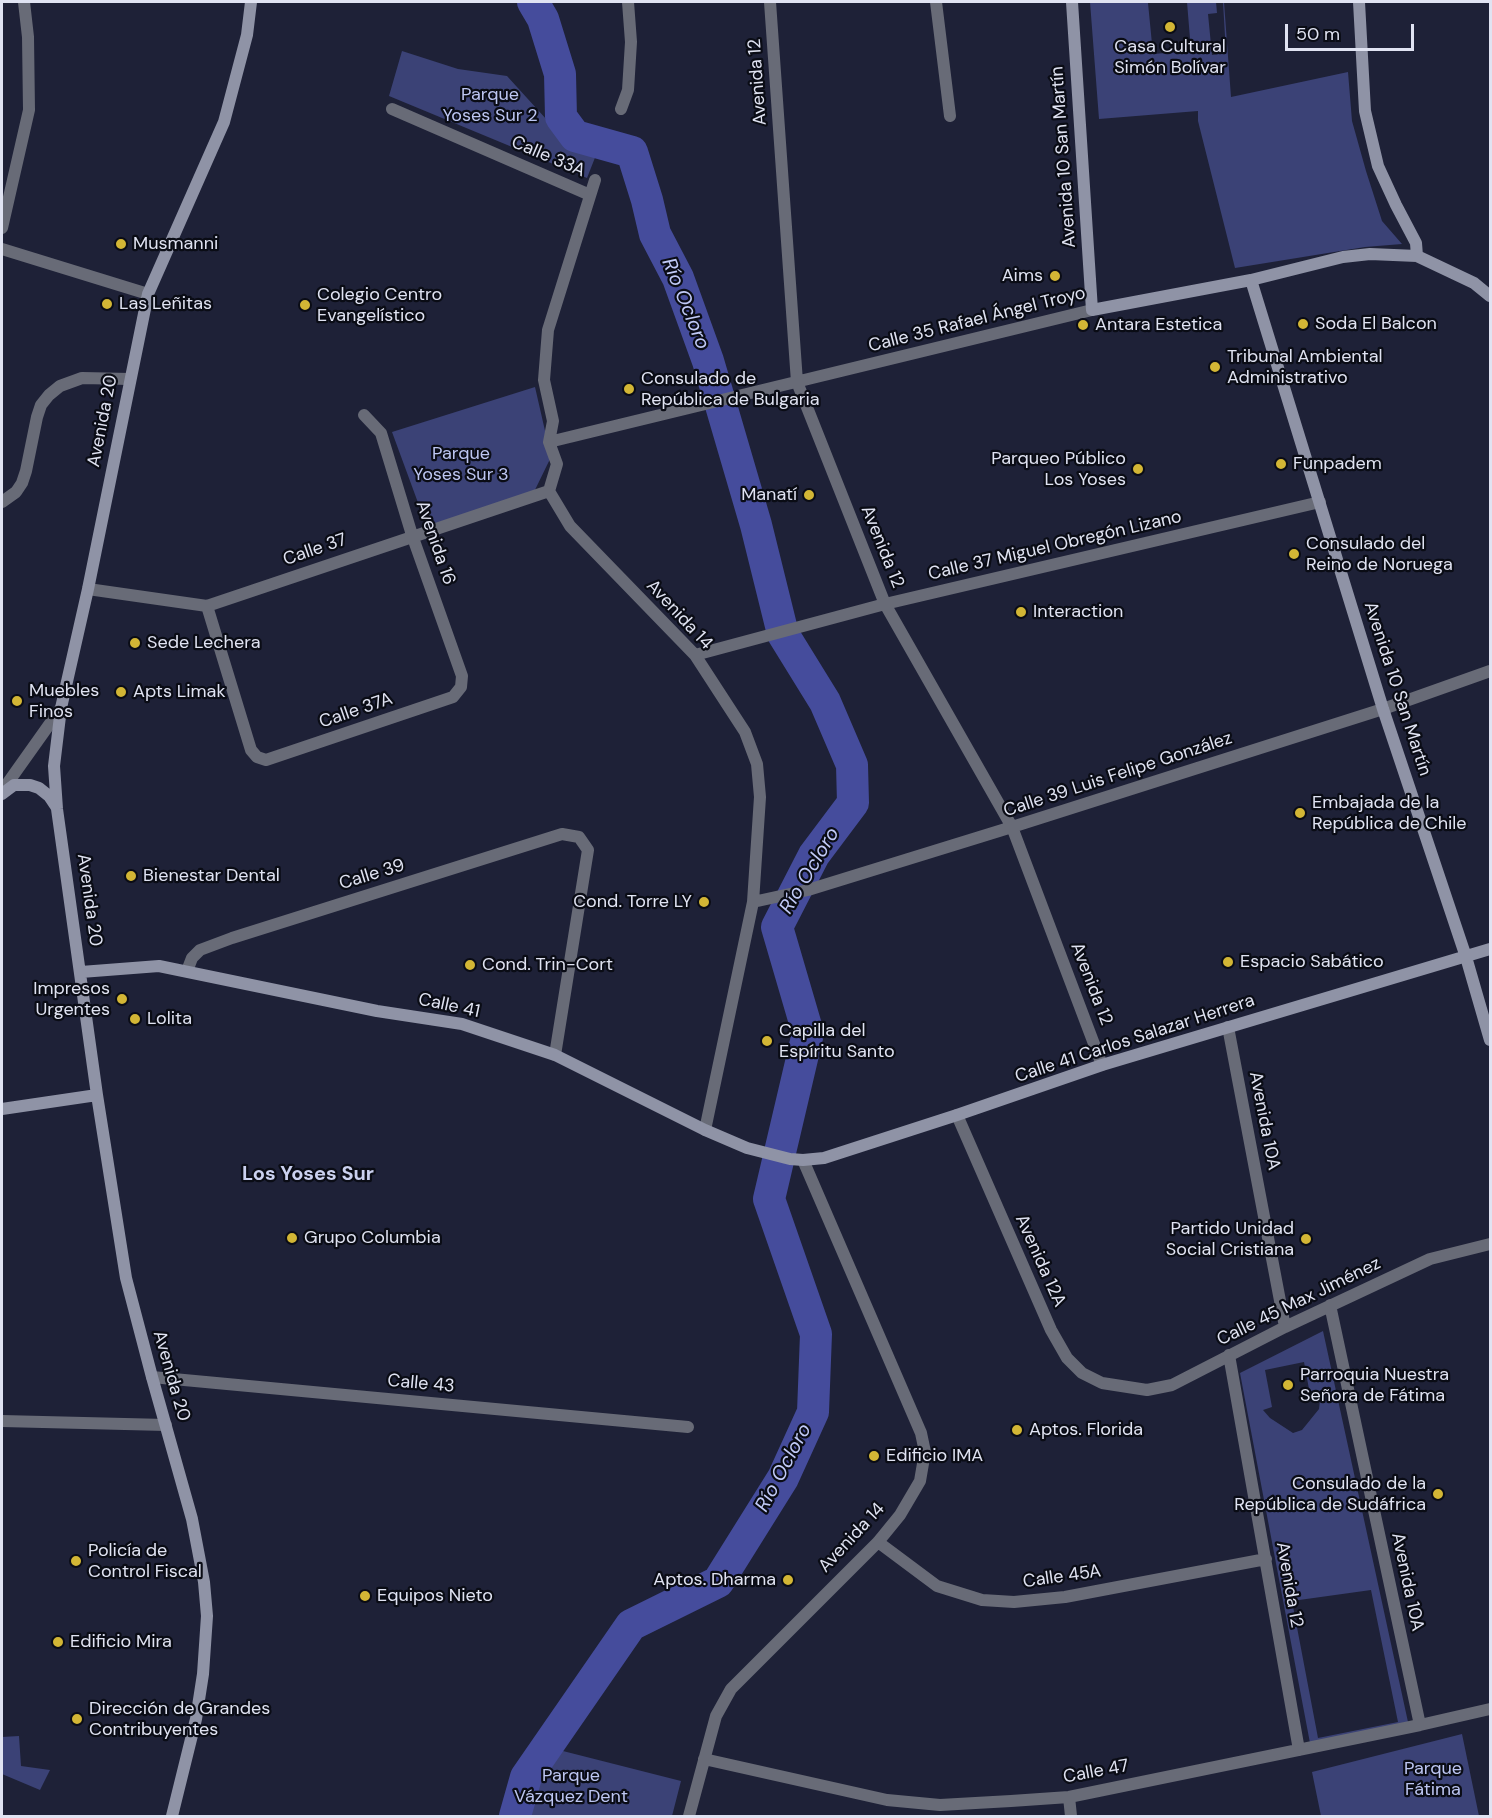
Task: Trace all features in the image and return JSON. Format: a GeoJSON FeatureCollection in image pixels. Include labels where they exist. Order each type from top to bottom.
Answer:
{"type":"FeatureCollection","features":[{"type":"Feature","properties":{"kind":"street"},"geometry":{"type":"LineString","coordinates":[[2,228],[29,110],[28,38],[24,2]]}},
{"type":"Feature","properties":{"kind":"street","name":"Avenida 20"},"geometry":{"type":"LineString","coordinates":[[172,1816],[198,1708],[207,1616],[197,1540],[126,1278],[97,1095],[57,809],[54,766],[60,708],[88,589],[148,294],[224,122],[247,36],[251,2]]}},
{"type":"Feature","properties":{"kind":"street"},"geometry":{"type":"LineString","coordinates":[[621,109],[628,90],[631,42],[628,2]]}},
{"type":"Feature","properties":{"kind":"street","name":"Avenida 12"},"geometry":{"type":"LineString","coordinates":[[770,2],[797,382],[885,604],[1012,827],[1102,1065]]}},
{"type":"Feature","properties":{"kind":"street"},"geometry":{"type":"LineString","coordinates":[[936,2],[950,116]]}},
{"type":"Feature","properties":{"kind":"street","name":"Avenida 10 San Martín"},"geometry":{"type":"LineString","coordinates":[[1072,2],[1092,310]]}},
{"type":"Feature","properties":{"kind":"street"},"geometry":{"type":"LineString","coordinates":[[1359,2],[1365,111],[1378,166],[1416,243],[1417,256],[1474,283],[1491,296]]}},
{"type":"Feature","properties":{"kind":"street","name":"Calle 33A"},"geometry":{"type":"LineString","coordinates":[[392,109],[590,195]]}},
{"type":"Feature","properties":{"kind":"street"},"geometry":{"type":"LineString","coordinates":[[549,491],[557,464],[549,442],[553,421],[544,380],[548,330],[595,180]]}},
{"type":"Feature","properties":{"kind":"street"},"geometry":{"type":"LineString","coordinates":[[2,249],[148,294]]}},
{"type":"Feature","properties":{"kind":"street","name":"Calle 35 Rafael Ángel Troyo"},"geometry":{"type":"LineString","coordinates":[[549,442],[1092,310],[1251,280],[1343,257],[1370,254],[1417,256]]}},
{"type":"Feature","properties":{"kind":"street","name":"Avenida 10 San Martín"},"geometry":{"type":"LineString","coordinates":[[1251,280],[1383,709],[1466,957],[1491,1040]]}},
{"type":"Feature","properties":{"kind":"street"},"geometry":{"type":"LineString","coordinates":[[2,502],[16,492],[22,483],[37,417],[41,405],[49,394],[60,386],[82,378],[130,379]]}},
{"type":"Feature","properties":{"kind":"street","name":"Avenida 16"},"geometry":{"type":"LineString","coordinates":[[364,415],[381,433],[412,535],[462,676],[461,687]]}},
{"type":"Feature","properties":{"kind":"street","name":"Calle 37"},"geometry":{"type":"LineString","coordinates":[[88,589],[207,606],[412,535],[549,491]]}},
{"type":"Feature","properties":{"kind":"street","name":"Avenida 14"},"geometry":{"type":"LineString","coordinates":[[549,491],[570,526],[695,655],[745,732],[757,764],[760,797],[753,902],[705,1130]]}},
{"type":"Feature","properties":{"kind":"street","name":"Calle 37 Miguel Obregón Lizano"},"geometry":{"type":"LineString","coordinates":[[695,655],[885,604],[1320,502]]}},
{"type":"Feature","properties":{"kind":"street","name":"Calle 37A"},"geometry":{"type":"LineString","coordinates":[[207,606],[251,750],[257,757],[266,760],[453,697],[461,687]]}},
{"type":"Feature","properties":{"kind":"street","name":"Calle 39 Luis Felipe González"},"geometry":{"type":"LineString","coordinates":[[753,902],[808,890],[1012,827],[1383,709],[1491,671]]}},
{"type":"Feature","properties":{"kind":"street"},"geometry":{"type":"LineString","coordinates":[[2,792],[60,708]]}},
{"type":"Feature","properties":{"kind":"street"},"geometry":{"type":"LineString","coordinates":[[2,792],[14,785],[30,785],[39,788],[49,796],[57,809]]}},
{"type":"Feature","properties":{"kind":"street","name":"Calle 39"},"geometry":{"type":"LineString","coordinates":[[187,971],[192,958],[200,950],[232,938],[562,834],[579,837],[588,850],[555,1055]]}},
{"type":"Feature","properties":{"kind":"street","name":"Calle 41 Carlos Salazar Herrera"},"geometry":{"type":"LineString","coordinates":[[796,1160],[824,1158],[1102,1065],[1491,949]]}},
{"type":"Feature","properties":{"kind":"street","name":"Calle 41"},"geometry":{"type":"LineString","coordinates":[[81,972],[159,966],[377,1011],[462,1024],[555,1055],[705,1130],[747,1148],[796,1160]]}},
{"type":"Feature","properties":{"kind":"street","name":"Avenida 10A"},"geometry":{"type":"LineString","coordinates":[[1228,1027],[1285,1327]]}},
{"type":"Feature","properties":{"kind":"street"},"geometry":{"type":"LineString","coordinates":[[2,1109],[97,1095]]}},
{"type":"Feature","properties":{"kind":"street","name":"Avenida 12A"},"geometry":{"type":"LineString","coordinates":[[957,1115],[1051,1330],[1067,1358],[1082,1373],[1102,1383],[1124,1387]]}},
{"type":"Feature","properties":{"kind":"street","name":"Avenida 14"},"geometry":{"type":"LineString","coordinates":[[689,1816],[717,1716],[731,1689],[878,1542],[900,1515],[920,1481],[925,1452],[921,1433],[796,1160]]}},
{"type":"Feature","properties":{"kind":"street","name":"Calle 45 Max Jiménez"},"geometry":{"type":"LineString","coordinates":[[1124,1387],[1147,1390],[1172,1385],[1285,1327],[1430,1258],[1491,1244]]}},
{"type":"Feature","properties":{"kind":"street","name":"Avenida 10A"},"geometry":{"type":"LineString","coordinates":[[1330,1305],[1420,1725]]}},
{"type":"Feature","properties":{"kind":"street","name":"Avenida 12"},"geometry":{"type":"LineString","coordinates":[[1229,1355],[1299,1750]]}},
{"type":"Feature","properties":{"kind":"street","name":"Calle 43"},"geometry":{"type":"LineString","coordinates":[[152,1377],[688,1427]]}},
{"type":"Feature","properties":{"kind":"street"},"geometry":{"type":"LineString","coordinates":[[2,1421],[166,1425]]}},
{"type":"Feature","properties":{"kind":"street","name":"Calle 45A"},"geometry":{"type":"LineString","coordinates":[[878,1542],[937,1586],[982,1600],[1014,1602],[1065,1597],[1266,1559]]}},
{"type":"Feature","properties":{"kind":"street","name":"Calle 47"},"geometry":{"type":"LineString","coordinates":[[704,1759],[887,1800],[940,1805],[1069,1797],[1420,1725],[1491,1708]]}},
{"type":"Feature","properties":{"kind":"street"},"geometry":{"type":"LineString","coordinates":[[1069,1797],[1071,1816]]}},
{"type":"Feature","properties":{"kind":"green space"},"geometry":{"type":"Polygon","coordinates":[[[1090,2],[1148,3],[1153,54],[1191,51],[1187,2],[1216,2],[1217,13],[1208,14],[1212,55],[1226,53],[1224,2],[1231,97],[1348,72],[1352,121],[1366,171],[1382,221],[1402,244],[1365,247],[1235,268],[1198,121],[1198,111],[1099,119],[1090,2]]]}},
{"type":"Feature","properties":{"kind":"green space","name":"Parque Yoses Sur 2"},"geometry":{"type":"Polygon","coordinates":[[[402,51],[458,69],[507,76],[547,120],[574,143],[598,150],[587,178],[389,96],[402,51]]]}},
{"type":"Feature","properties":{"kind":"green space","name":"Parque Yoses Sur 3"},"geometry":{"type":"Polygon","coordinates":[[[535,387],[551,457],[533,494],[442,525],[424,519],[392,432],[535,387]]]}},
{"type":"Feature","properties":{"kind":"green space"},"geometry":{"type":"Polygon","coordinates":[[[1323,1331],[1408,1722],[1310,1743],[1240,1373],[1323,1331]],[[1304,1362],[1265,1370],[1272,1407],[1263,1410],[1270,1418],[1293,1433],[1302,1430],[1319,1409],[1320,1400],[1311,1400],[1304,1362]],[[1371,1590],[1292,1601],[1318,1738],[1398,1722],[1371,1590]]]}},
{"type":"Feature","properties":{"kind":"green space","name":"Parque Fátima"},"geometry":{"type":"Polygon","coordinates":[[[1462,1734],[1479,1816],[1321,1816],[1312,1772],[1462,1734]]]}},
{"type":"Feature","properties":{"kind":"green space"},"geometry":{"type":"Polygon","coordinates":[[[19,1736],[21,1766],[50,1770],[40,1790],[2,1774],[2,1737],[19,1736]]]}},
{"type":"Feature","properties":{"kind":"green space","name":"Parque Vázquez Dent"},"geometry":{"type":"Polygon","coordinates":[[[559,1750],[681,1781],[672,1816],[525,1816],[533,1783],[559,1750]]]}},
{"type":"Feature","properties":{"kind":"waterway","name":"Río Ocloro"},"geometry":{"type":"LineString","coordinates":[[515,1816],[526,1777],[631,1625],[718,1582],[783,1478],[813,1412],[816,1334],[769,1199],[808,1033],[777,927],[814,855],[853,803],[852,765],[825,702],[783,634],[756,525],[708,361],[678,278],[655,234],[632,152],[575,136],[561,117],[560,74],[543,19],[533,2]]}},
{"type":"Feature","properties":{"kind":"place","name":"Casa Cultural Simón Bolívar"},"geometry":{"type":"Point","coordinates":[1170,27]}},
{"type":"Feature","properties":{"kind":"place","name":"Musmanni"},"geometry":{"type":"Point","coordinates":[121,244]}},
{"type":"Feature","properties":{"kind":"place","name":"Aims"},"geometry":{"type":"Point","coordinates":[1055,276]}},
{"type":"Feature","properties":{"kind":"place","name":"Las Leñitas"},"geometry":{"type":"Point","coordinates":[107,304]}},
{"type":"Feature","properties":{"kind":"place","name":"Colegio Centro Evangelístico"},"geometry":{"type":"Point","coordinates":[305,305]}},
{"type":"Feature","properties":{"kind":"place","name":"Soda El Balcon"},"geometry":{"type":"Point","coordinates":[1303,324]}},
{"type":"Feature","properties":{"kind":"place","name":"Antara Estetica"},"geometry":{"type":"Point","coordinates":[1083,325]}},
{"type":"Feature","properties":{"kind":"place","name":"Tribunal Ambiental Administrativo"},"geometry":{"type":"Point","coordinates":[1215,367]}},
{"type":"Feature","properties":{"kind":"place","name":"Consulado de República de Bulgaria"},"geometry":{"type":"Point","coordinates":[629,389]}},
{"type":"Feature","properties":{"kind":"place","name":"Funpadem"},"geometry":{"type":"Point","coordinates":[1281,464]}},
{"type":"Feature","properties":{"kind":"place","name":"Parqueo Público Los Yoses"},"geometry":{"type":"Point","coordinates":[1138,469]}},
{"type":"Feature","properties":{"kind":"place","name":"Manatí"},"geometry":{"type":"Point","coordinates":[809,495]}},
{"type":"Feature","properties":{"kind":"place","name":"Consulado del Reino de Noruega"},"geometry":{"type":"Point","coordinates":[1294,554]}},
{"type":"Feature","properties":{"kind":"place","name":"Interaction"},"geometry":{"type":"Point","coordinates":[1021,612]}},
{"type":"Feature","properties":{"kind":"place","name":"Sede Lechera"},"geometry":{"type":"Point","coordinates":[135,643]}},
{"type":"Feature","properties":{"kind":"place","name":"Apts Limak"},"geometry":{"type":"Point","coordinates":[121,692]}},
{"type":"Feature","properties":{"kind":"place","name":"Muebles Finos"},"geometry":{"type":"Point","coordinates":[17,701]}},
{"type":"Feature","properties":{"kind":"place","name":"Embajada de la República de Chile"},"geometry":{"type":"Point","coordinates":[1300,813]}},
{"type":"Feature","properties":{"kind":"place","name":"Bienestar Dental"},"geometry":{"type":"Point","coordinates":[131,876]}},
{"type":"Feature","properties":{"kind":"place","name":"Cond. Torre LY"},"geometry":{"type":"Point","coordinates":[704,902]}},
{"type":"Feature","properties":{"kind":"place","name":"Espacio Sabático"},"geometry":{"type":"Point","coordinates":[1228,962]}},
{"type":"Feature","properties":{"kind":"place","name":"Cond. Trin-Cort"},"geometry":{"type":"Point","coordinates":[470,965]}},
{"type":"Feature","properties":{"kind":"place","name":"Impresos Urgentes"},"geometry":{"type":"Point","coordinates":[122,999]}},
{"type":"Feature","properties":{"kind":"place","name":"Lolita"},"geometry":{"type":"Point","coordinates":[135,1019]}},
{"type":"Feature","properties":{"kind":"place","name":"Capilla del Espíritu Santo"},"geometry":{"type":"Point","coordinates":[767,1041]}},
{"type":"Feature","properties":{"kind":"place","name":"Grupo Columbia"},"geometry":{"type":"Point","coordinates":[292,1238]}},
{"type":"Feature","properties":{"kind":"place","name":"Partido Unidad Social Cristiana"},"geometry":{"type":"Point","coordinates":[1306,1239]}},
{"type":"Feature","properties":{"kind":"place","name":"Parroquia Nuestra Señora de Fátima"},"geometry":{"type":"Point","coordinates":[1288,1385]}},
{"type":"Feature","properties":{"kind":"place","name":"Aptos. Florida"},"geometry":{"type":"Point","coordinates":[1017,1430]}},
{"type":"Feature","properties":{"kind":"place","name":"Edificio IMA"},"geometry":{"type":"Point","coordinates":[874,1456]}},
{"type":"Feature","properties":{"kind":"place","name":"Consulado de la República de Sudáfrica"},"geometry":{"type":"Point","coordinates":[1438,1494]}},
{"type":"Feature","properties":{"kind":"place","name":"Policía de Control Fiscal"},"geometry":{"type":"Point","coordinates":[76,1561]}},
{"type":"Feature","properties":{"kind":"place","name":"Aptos. Dharma"},"geometry":{"type":"Point","coordinates":[788,1580]}},
{"type":"Feature","properties":{"kind":"place","name":"Equipos Nieto"},"geometry":{"type":"Point","coordinates":[365,1596]}},
{"type":"Feature","properties":{"kind":"place","name":"Edificio Mira"},"geometry":{"type":"Point","coordinates":[58,1642]}},
{"type":"Feature","properties":{"kind":"place","name":"Dirección de Grandes Contribuyentes"},"geometry":{"type":"Point","coordinates":[77,1719]}},
{"type":"Feature","properties":{"kind":"district","name":"Los Yoses Sur"},"geometry":{"type":"Point","coordinates":[308,1175]}}]}
